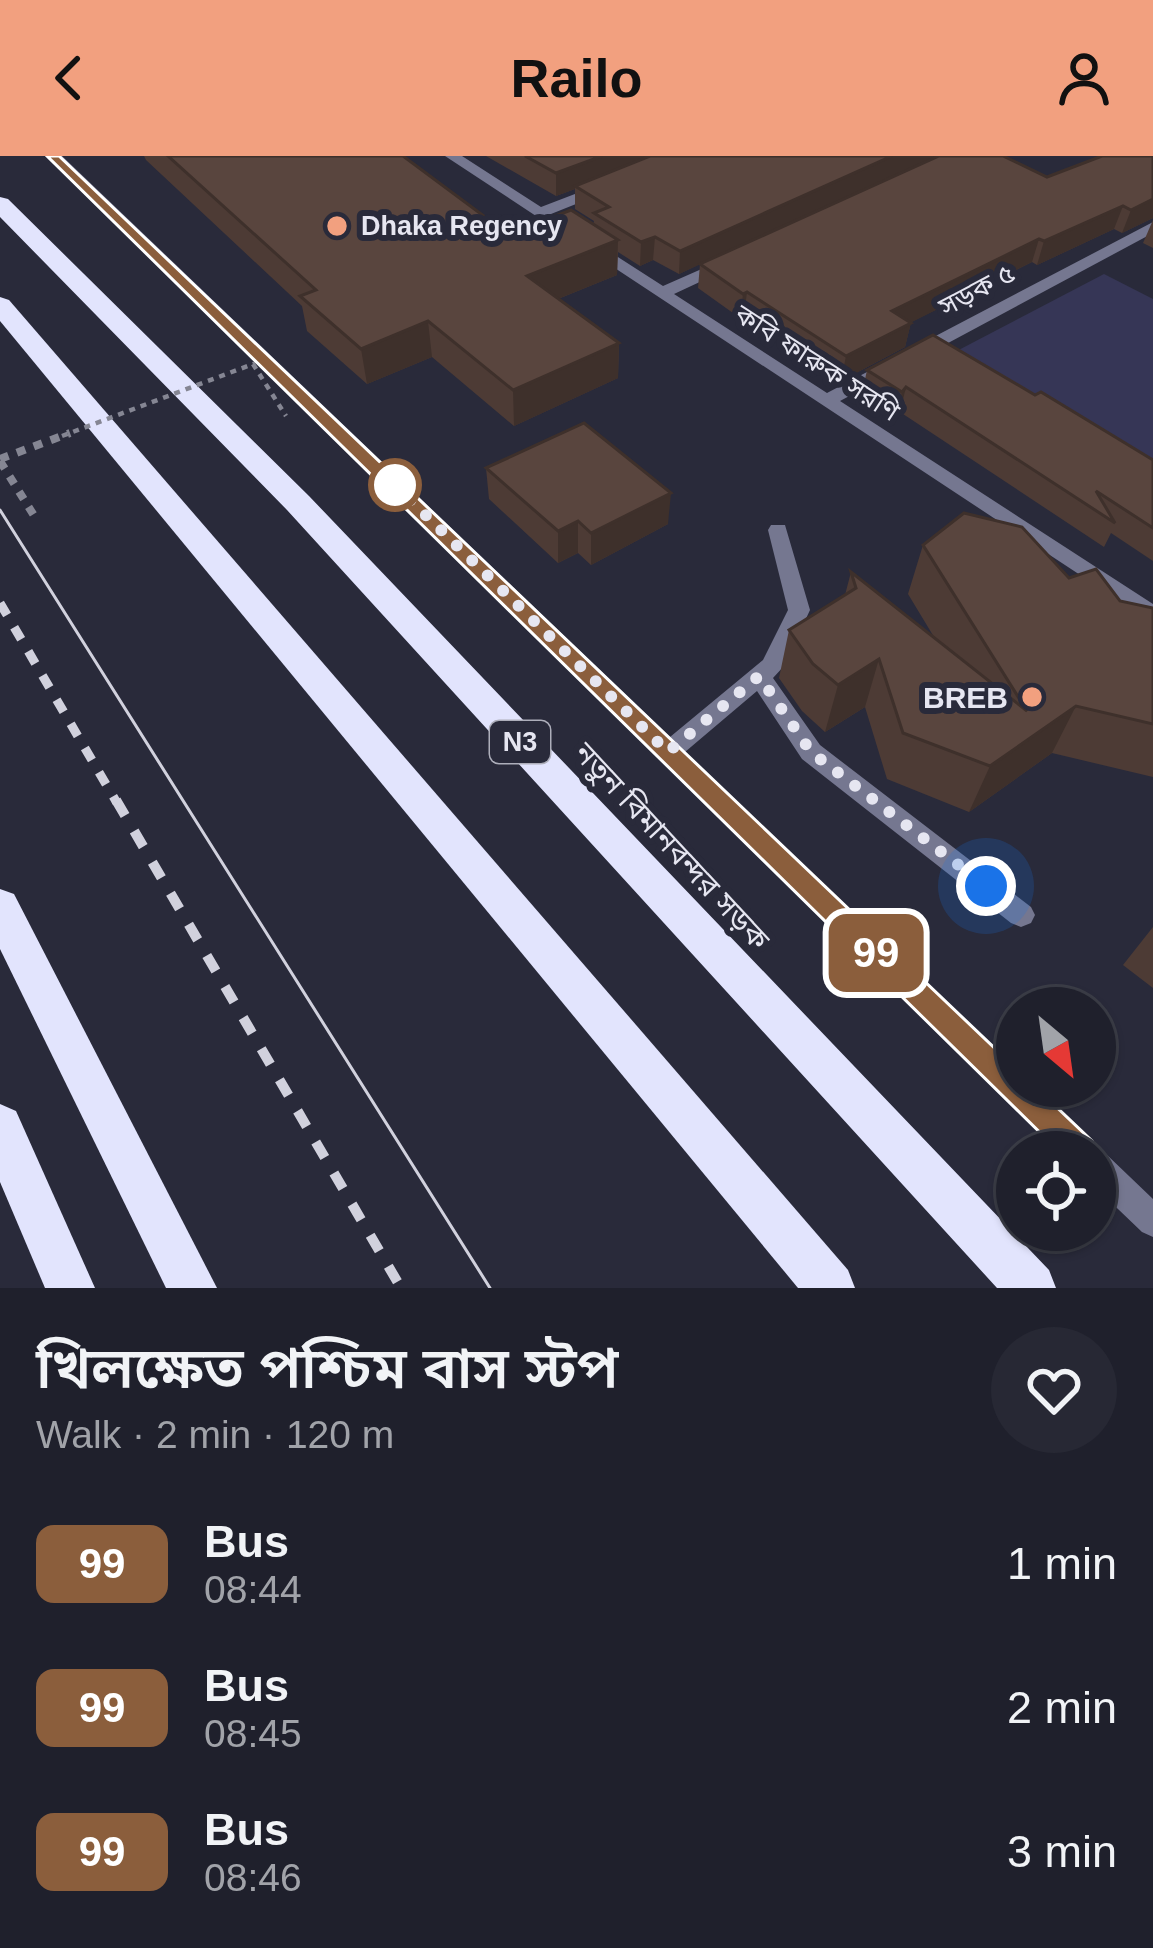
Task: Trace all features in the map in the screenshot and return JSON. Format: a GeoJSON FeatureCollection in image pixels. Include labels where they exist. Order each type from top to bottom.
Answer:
{"type":"FeatureCollection","features":[{"type":"Feature","properties":{"kind":"highway","name":"নতুন বিমানবন্দর সড়ক"},"geometry":{"type":"LineString","coordinates":[[0,204],[298,503],[1031,1288]]}},
{"type":"Feature","properties":{"kind":"highway"},"geometry":{"type":"LineString","coordinates":[[0,305],[830,1288]]}},
{"type":"Feature","properties":{"kind":"highway"},"geometry":{"type":"LineString","coordinates":[[0,907],[192,1288]]}},
{"type":"Feature","properties":{"kind":"highway"},"geometry":{"type":"LineString","coordinates":[[0,1127],[70,1288]]}},
{"type":"Feature","properties":{"kind":"street"},"geometry":{"type":"LineString","coordinates":[[55,156],[1060,1131]]}},
{"type":"Feature","properties":{"kind":"street","name":"কবি ফারুক সরণি"},"geometry":{"type":"LineString","coordinates":[[452,156],[1153,615]]}},
{"type":"Feature","properties":{"kind":"street"},"geometry":{"type":"LineString","coordinates":[[539,213],[623,181]]}},
{"type":"Feature","properties":{"kind":"street","name":"সড়ক ৫"},"geometry":{"type":"LineString","coordinates":[[826,401],[1153,227]]}},
{"type":"Feature","properties":{"kind":"street"},"geometry":{"type":"LineString","coordinates":[[662,293],[748,254]]}},
{"type":"Feature","properties":{"kind":"street"},"geometry":{"type":"LineString","coordinates":[[668,752],[772,666],[799,610],[778,530]]}},
{"type":"Feature","properties":{"kind":"street"},"geometry":{"type":"LineString","coordinates":[[759,676],[811,752],[1022,915]]}},
{"type":"Feature","properties":{"kind":"street"},"geometry":{"type":"LineString","coordinates":[[1116,1185],[1153,1221]]}},
{"type":"Feature","properties":{"kind":"path"},"geometry":{"type":"LineString","coordinates":[[38,522],[0,460],[253,364],[286,416]]}},
{"type":"Feature","properties":{"kind":"shaded area"},"geometry":{"type":"Polygon","coordinates":[[[1104,274],[1153,299],[1153,474],[951,354],[1104,274]]]}},
{"type":"Feature","properties":{"kind":"building"},"geometry":{"type":"Polygon","coordinates":[[[168,156],[403,156],[508,234],[571,210],[618,240],[527,276],[619,343],[513,390],[428,321],[361,349],[300,296],[316,290],[168,156]]]}},
{"type":"Feature","properties":{"kind":"building"},"geometry":{"type":"Polygon","coordinates":[[[525,156],[602,156],[556,173],[525,156]]]}},
{"type":"Feature","properties":{"kind":"building"},"geometry":{"type":"Polygon","coordinates":[[[650,156],[892,156],[680,251],[655,237],[641,242],[594,213],[609,207],[575,186],[650,156]]]}},
{"type":"Feature","properties":{"kind":"building"},"geometry":{"type":"Polygon","coordinates":[[[939,156],[1003,156],[1047,177],[1102,156],[1153,156],[1153,199],[1039,239],[892,311],[911,323],[846,356],[700,264],[939,156]]]}},
{"type":"Feature","properties":{"kind":"building"},"geometry":{"type":"Polygon","coordinates":[[[933,335],[1035,395],[1041,392],[1153,460],[1153,528],[1096,491],[1115,523],[906,387],[902,392],[867,370],[933,335]]]}},
{"type":"Feature","properties":{"kind":"building"},"geometry":{"type":"Polygon","coordinates":[[[584,423],[671,493],[591,533],[578,521],[558,531],[486,468],[584,423]]]}},
{"type":"Feature","properties":{"kind":"building"},"geometry":{"type":"Polygon","coordinates":[[[964,513],[1022,527],[1069,578],[1096,569],[1120,601],[1153,608],[1153,724],[1076,706],[990,766],[903,733],[879,659],[838,685],[813,664],[789,630],[856,588],[851,572],[1027,711],[923,545],[964,513]]]}},
{"type":"Feature","properties":{"kind":"tram line"},"geometry":{"type":"LineString","coordinates":[[0,510],[490,1288]]}},
{"type":"Feature","properties":{"kind":"railway"},"geometry":{"type":"LineString","coordinates":[[0,603],[117,803]]}},
{"type":"Feature","properties":{"kind":"railway"},"geometry":{"type":"LineString","coordinates":[[116,800],[401,1288]]}},
{"type":"Feature","properties":{"kind":"bus line","name":"99"},"geometry":{"type":"LineString","coordinates":[[54,156],[1060,1131]]}},
{"type":"Feature","properties":{"kind":"place","name":"Dhaka Regency"},"geometry":{"type":"Point","coordinates":[337,226]}},
{"type":"Feature","properties":{"kind":"place","name":"BREB"},"geometry":{"type":"Point","coordinates":[1032,697]}},
{"type":"Feature","properties":{"kind":"route"},"geometry":{"type":"LineString","coordinates":[[395,485],[668,752],[759,676],[811,752],[986,886]]}}]}
